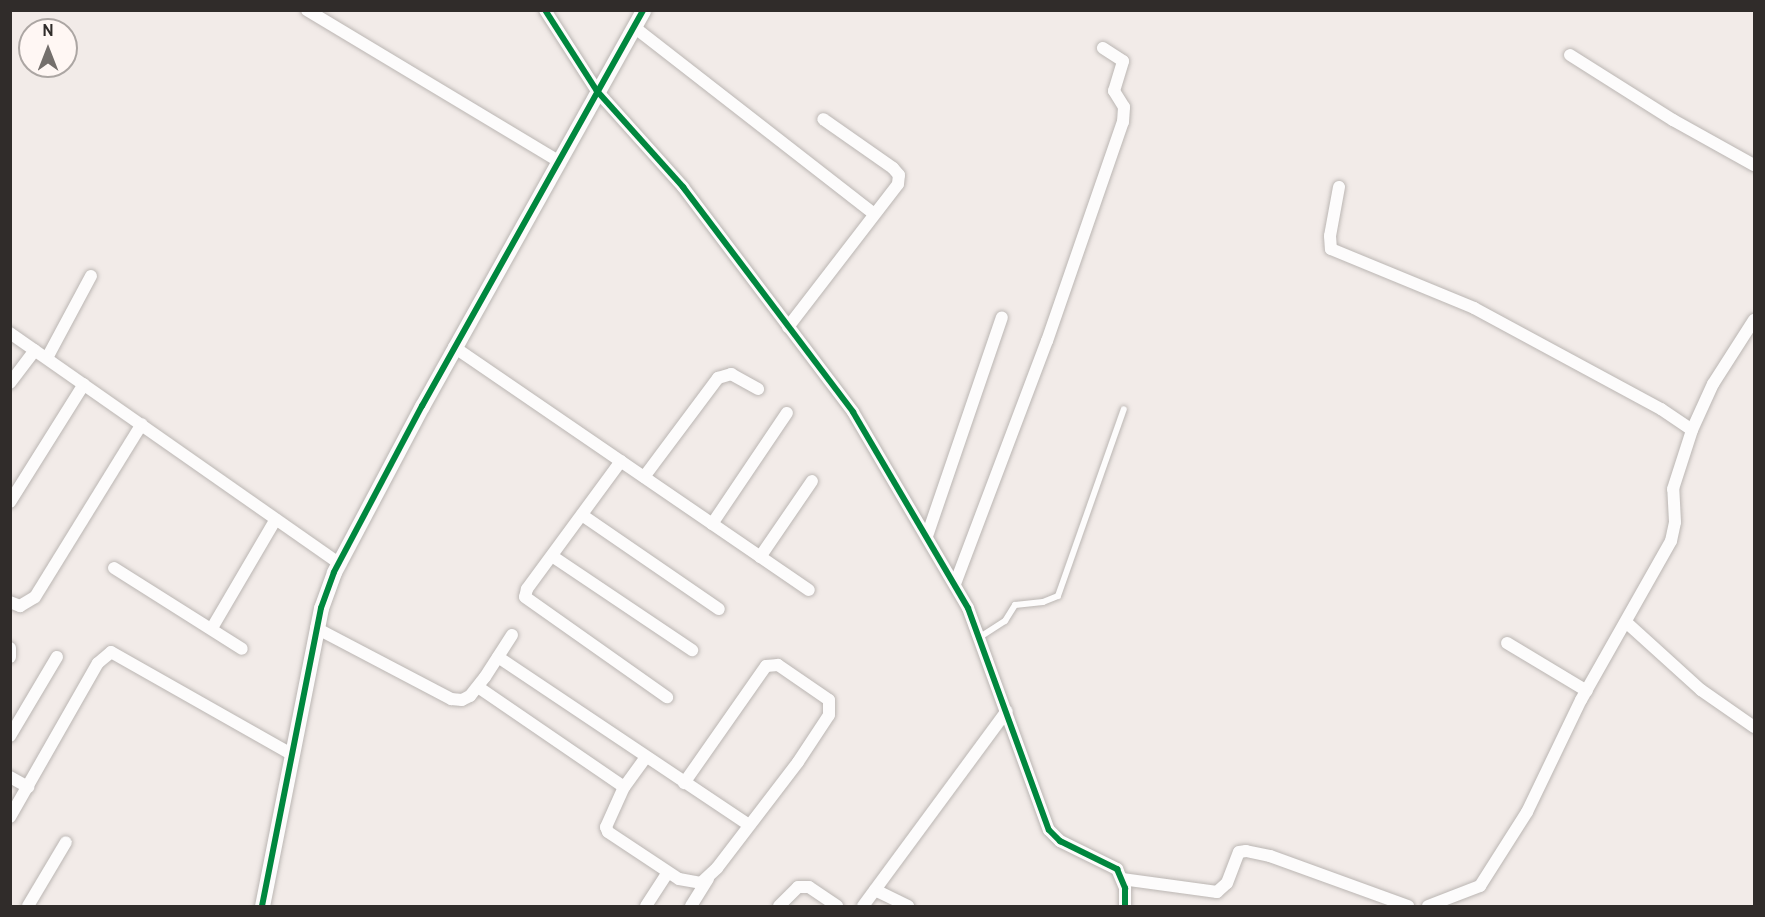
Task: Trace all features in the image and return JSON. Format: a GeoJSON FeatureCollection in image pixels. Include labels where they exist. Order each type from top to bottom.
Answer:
{"type":"FeatureCollection","features":[{"type":"Feature","properties":{"kind":"street"},"geometry":{"type":"LineString","coordinates":[[307,10],[558,161]]}},
{"type":"Feature","properties":{"kind":"street"},"geometry":{"type":"LineString","coordinates":[[545,10],[597,91],[683,187],[852,412],[955,584],[980,637],[1049,830],[1060,842],[1108,863],[1122,879],[1125,906]]}},
{"type":"Feature","properties":{"kind":"street"},"geometry":{"type":"LineString","coordinates":[[262,906],[316,628],[339,563],[454,347],[643,10]]}},
{"type":"Feature","properties":{"kind":"street"},"geometry":{"type":"LineString","coordinates":[[634,27],[874,214]]}},
{"type":"Feature","properties":{"kind":"street"},"geometry":{"type":"LineString","coordinates":[[955,584],[1047,342],[1124,122],[1124,107],[1114,91],[1124,61],[1103,48]]}},
{"type":"Feature","properties":{"kind":"street"},"geometry":{"type":"LineString","coordinates":[[1570,55],[1673,120],[1755,165]]}},
{"type":"Feature","properties":{"kind":"street"},"geometry":{"type":"LineString","coordinates":[[788,327],[898,184],[899,175],[823,119]]}},
{"type":"Feature","properties":{"kind":"street"},"geometry":{"type":"LineString","coordinates":[[1340,187],[1330,236],[1331,249],[1474,308],[1661,409],[1692,430]]}},
{"type":"Feature","properties":{"kind":"street"},"geometry":{"type":"LineString","coordinates":[[47,358],[91,276]]}},
{"type":"Feature","properties":{"kind":"street"},"geometry":{"type":"LineString","coordinates":[[927,536],[1002,316]]}},
{"type":"Feature","properties":{"kind":"street"},"geometry":{"type":"LineString","coordinates":[[1428,906],[1480,886],[1527,812],[1587,690],[1627,623],[1671,541],[1675,522],[1673,489],[1692,430],[1713,384],[1755,320]]}},
{"type":"Feature","properties":{"kind":"street"},"geometry":{"type":"LineString","coordinates":[[10,333],[339,563]]}},
{"type":"Feature","properties":{"kind":"street"},"geometry":{"type":"LineString","coordinates":[[454,347],[809,590]]}},
{"type":"Feature","properties":{"kind":"street"},"geometry":{"type":"LineString","coordinates":[[10,382],[35,350]]}},
{"type":"Feature","properties":{"kind":"street"},"geometry":{"type":"LineString","coordinates":[[644,477],[718,378],[731,374],[758,389]]}},
{"type":"Feature","properties":{"kind":"street"},"geometry":{"type":"LineString","coordinates":[[10,502],[84,384]]}},
{"type":"Feature","properties":{"kind":"street"},"geometry":{"type":"LineString","coordinates":[[712,524],[787,413]]}},
{"type":"Feature","properties":{"kind":"street"},"geometry":{"type":"LineString","coordinates":[[10,602],[20,606],[35,597],[142,424]]}},
{"type":"Feature","properties":{"kind":"street"},"geometry":{"type":"LineString","coordinates":[[621,462],[527,589],[525,597],[531,605],[667,697]]}},
{"type":"Feature","properties":{"kind":"street"},"geometry":{"type":"LineString","coordinates":[[760,557],[812,481]]}},
{"type":"Feature","properties":{"kind":"street"},"geometry":{"type":"LineString","coordinates":[[582,515],[719,609]]}},
{"type":"Feature","properties":{"kind":"street"},"geometry":{"type":"LineString","coordinates":[[212,628],[276,519]]}},
{"type":"Feature","properties":{"kind":"street"},"geometry":{"type":"LineString","coordinates":[[552,556],[692,650]]}},
{"type":"Feature","properties":{"kind":"street"},"geometry":{"type":"LineString","coordinates":[[114,568],[242,649]]}},
{"type":"Feature","properties":{"kind":"street"},"geometry":{"type":"LineString","coordinates":[[1627,623],[1701,690],[1755,728]]}},
{"type":"Feature","properties":{"kind":"street"},"geometry":{"type":"LineString","coordinates":[[316,628],[451,699],[470,696],[512,635]]}},
{"type":"Feature","properties":{"kind":"street"},"geometry":{"type":"LineString","coordinates":[[1507,643],[1587,690]]}},
{"type":"Feature","properties":{"kind":"street"},"geometry":{"type":"LineString","coordinates":[[10,648],[10,657]]}},
{"type":"Feature","properties":{"kind":"street"},"geometry":{"type":"LineString","coordinates":[[10,817],[98,663],[111,652],[291,754]]}},
{"type":"Feature","properties":{"kind":"street"},"geometry":{"type":"LineString","coordinates":[[10,736],[57,657]]}},
{"type":"Feature","properties":{"kind":"street"},"geometry":{"type":"LineString","coordinates":[[498,657],[749,825]]}},
{"type":"Feature","properties":{"kind":"street"},"geometry":{"type":"LineString","coordinates":[[684,783],[766,666],[778,665],[824,694],[831,708],[829,716],[708,878],[691,906]]}},
{"type":"Feature","properties":{"kind":"street"},"geometry":{"type":"LineString","coordinates":[[478,687],[624,787]]}},
{"type":"Feature","properties":{"kind":"street"},"geometry":{"type":"LineString","coordinates":[[863,906],[1007,711]]}},
{"type":"Feature","properties":{"kind":"street"},"geometry":{"type":"LineString","coordinates":[[646,757],[624,787],[608,818],[608,832],[668,872],[693,884],[708,878]]}},
{"type":"Feature","properties":{"kind":"street"},"geometry":{"type":"LineString","coordinates":[[10,777],[28,787]]}},
{"type":"Feature","properties":{"kind":"street"},"geometry":{"type":"LineString","coordinates":[[28,906],[66,842]]}},
{"type":"Feature","properties":{"kind":"street"},"geometry":{"type":"LineString","coordinates":[[1122,879],[1217,892],[1227,883],[1239,852],[1246,851],[1270,856],[1407,906]]}},
{"type":"Feature","properties":{"kind":"street"},"geometry":{"type":"LineString","coordinates":[[646,906],[668,872]]}},
{"type":"Feature","properties":{"kind":"street"},"geometry":{"type":"LineString","coordinates":[[778,906],[798,887],[809,887],[837,906]]}},
{"type":"Feature","properties":{"kind":"street"},"geometry":{"type":"LineString","coordinates":[[875,890],[908,906]]}},
{"type":"Feature","properties":{"kind":"lane"},"geometry":{"type":"LineString","coordinates":[[980,637],[1005,621],[1015,605],[1043,602],[1058,596],[1124,409]]}},
{"type":"Feature","properties":{"kind":"cycle path"},"geometry":{"type":"LineString","coordinates":[[545,10],[597,91],[683,187],[853,412],[968,608],[1049,830],[1060,841],[1117,869],[1125,888],[1125,906]]}},
{"type":"Feature","properties":{"kind":"cycle path"},"geometry":{"type":"LineString","coordinates":[[262,906],[321,608],[334,572],[422,406],[643,10]]}}]}
